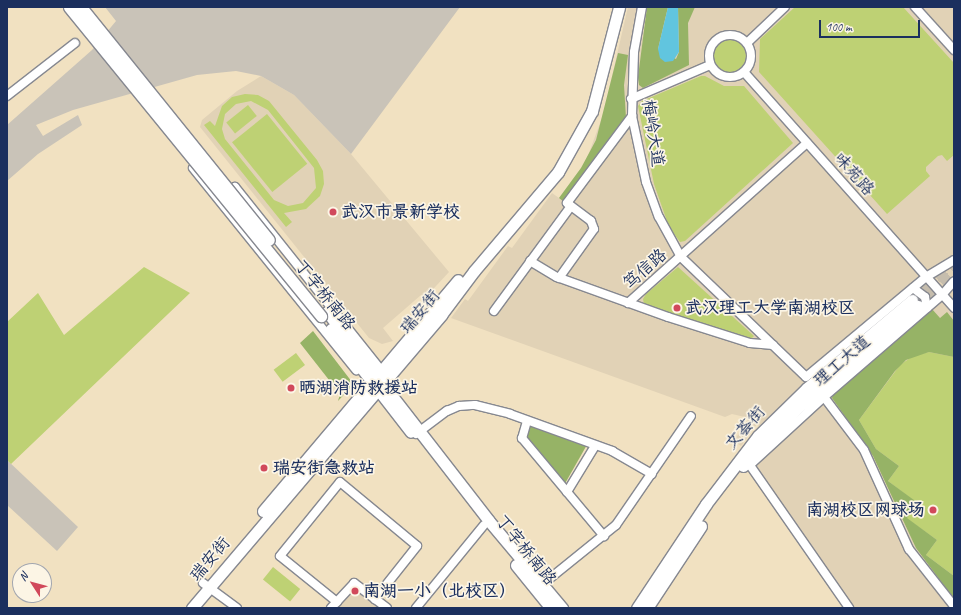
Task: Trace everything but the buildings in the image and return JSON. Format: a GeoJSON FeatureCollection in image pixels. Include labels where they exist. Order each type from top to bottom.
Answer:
{"type":"FeatureCollection","features":[{"type":"Feature","properties":{"kind":"main road","name":"丁字桥南路"},"geometry":{"type":"LineString","coordinates":[[69,7],[324,314]]}},
{"type":"Feature","properties":{"kind":"main road","name":"丁字桥南路"},"geometry":{"type":"LineString","coordinates":[[81,7],[539,588],[551,608]]}},
{"type":"Feature","properties":{"kind":"main road","name":"瑞安街"},"geometry":{"type":"LineString","coordinates":[[184,608],[205,585],[558,161],[586,107],[612,7]]}},
{"type":"Feature","properties":{"kind":"main road","name":"瑞安街"},"geometry":{"type":"LineString","coordinates":[[376,380],[441,315],[474,271],[554,178],[569,156],[592,111],[619,7]]}},
{"type":"Feature","properties":{"kind":"main road","name":"文荟街"},"geometry":{"type":"LineString","coordinates":[[647,608],[722,494],[795,410],[919,304]]}},
{"type":"Feature","properties":{"kind":"main road","name":"文荟街"},"geometry":{"type":"LineString","coordinates":[[637,608],[706,504],[758,436],[807,388],[919,304]]}},
{"type":"Feature","properties":{"kind":"main road","name":"丁字桥南路"},"geometry":{"type":"LineString","coordinates":[[417,433],[484,525],[539,588],[562,608]]}},
{"type":"Feature","properties":{"kind":"main road","name":"瑞安街"},"geometry":{"type":"LineString","coordinates":[[192,608],[205,585]]}},
{"type":"Feature","properties":{"kind":"street","name":"梅岭大道"},"geometry":{"type":"LineString","coordinates":[[642,7],[634,52],[631,99],[632,116],[650,194],[668,237],[681,256],[806,377]]}},
{"type":"Feature","properties":{"kind":"street"},"geometry":{"type":"LineString","coordinates":[[746,43],[786,7]]}},
{"type":"Feature","properties":{"kind":"street"},"geometry":{"type":"LineString","coordinates":[[915,7],[954,50]]}},
{"type":"Feature","properties":{"kind":"street"},"geometry":{"type":"LineString","coordinates":[[736,35],[746,43],[751,56],[744,72],[734,77],[724,77],[710,66],[710,48],[718,38],[736,35]]}},
{"type":"Feature","properties":{"kind":"street"},"geometry":{"type":"LineString","coordinates":[[8,94],[75,43]]}},
{"type":"Feature","properties":{"kind":"street"},"geometry":{"type":"LineString","coordinates":[[631,99],[710,66]]}},
{"type":"Feature","properties":{"kind":"street","name":"味苑路"},"geometry":{"type":"LineString","coordinates":[[744,72],[954,308]]}},
{"type":"Feature","properties":{"kind":"street"},"geometry":{"type":"LineString","coordinates":[[559,278],[594,229],[591,221],[567,203],[632,116]]}},
{"type":"Feature","properties":{"kind":"street","name":"笃信路"},"geometry":{"type":"LineString","coordinates":[[628,303],[807,143]]}},
{"type":"Feature","properties":{"kind":"street"},"geometry":{"type":"LineString","coordinates":[[194,168],[219,201],[376,380]]}},
{"type":"Feature","properties":{"kind":"street"},"geometry":{"type":"LineString","coordinates":[[219,201],[235,187],[376,380]]}},
{"type":"Feature","properties":{"kind":"street"},"geometry":{"type":"LineString","coordinates":[[494,311],[571,206]]}},
{"type":"Feature","properties":{"kind":"street","name":"理工大道"},"geometry":{"type":"LineString","coordinates":[[806,377],[926,276],[954,260]]}},
{"type":"Feature","properties":{"kind":"street"},"geometry":{"type":"LineString","coordinates":[[530,261],[559,278],[628,303],[750,343],[773,345]]}},
{"type":"Feature","properties":{"kind":"street","name":"理工大道"},"geometry":{"type":"LineString","coordinates":[[748,463],[824,397],[919,304],[942,295],[954,281]]}},
{"type":"Feature","properties":{"kind":"street"},"geometry":{"type":"LineString","coordinates":[[912,288],[925,297],[919,304]]}},
{"type":"Feature","properties":{"kind":"street"},"geometry":{"type":"LineString","coordinates":[[824,397],[864,450],[909,549],[954,606]]}},
{"type":"Feature","properties":{"kind":"street"},"geometry":{"type":"LineString","coordinates":[[417,433],[447,411],[465,405],[494,409],[621,455],[652,474]]}},
{"type":"Feature","properties":{"kind":"street"},"geometry":{"type":"LineString","coordinates":[[539,588],[604,536],[622,518],[691,416]]}},
{"type":"Feature","properties":{"kind":"street"},"geometry":{"type":"LineString","coordinates":[[527,421],[522,438],[604,536]]}},
{"type":"Feature","properties":{"kind":"street"},"geometry":{"type":"LineString","coordinates":[[567,492],[595,446]]}},
{"type":"Feature","properties":{"kind":"street"},"geometry":{"type":"LineString","coordinates":[[748,463],[849,608]]}},
{"type":"Feature","properties":{"kind":"street"},"geometry":{"type":"LineString","coordinates":[[375,600],[417,546],[340,482],[280,556],[334,605],[354,583],[375,600],[386,608]]}},
{"type":"Feature","properties":{"kind":"street"},"geometry":{"type":"LineString","coordinates":[[416,608],[484,525]]}},
{"type":"Feature","properties":{"kind":"street"},"geometry":{"type":"LineString","coordinates":[[205,585],[237,608]]}},
{"type":"Feature","properties":{"kind":"shaded area"},"geometry":{"type":"Polygon","coordinates":[[[105,7],[460,7],[351,154],[294,95],[261,76],[236,71],[197,75],[73,110],[36,125],[43,136],[78,115],[82,125],[38,154],[7,181],[7,125],[92,50],[116,21],[105,7]]]}},
{"type":"Feature","properties":{"kind":"shaded area","name":"武汉理工大学南湖校区"},"geometry":{"type":"Polygon","coordinates":[[[628,7],[954,7],[954,608],[851,608],[789,517],[752,461],[816,399],[805,383],[759,426],[757,424],[741,446],[734,441],[749,418],[732,414],[725,417],[451,318],[465,299],[468,301],[508,246],[512,248],[552,193],[559,198],[586,161],[603,115],[628,7]]]}},
{"type":"Feature","properties":{"kind":"shaded area","name":"武汉市景新学校"},"geometry":{"type":"Polygon","coordinates":[[[261,76],[294,95],[351,154],[449,272],[424,299],[421,295],[383,328],[393,341],[382,344],[369,338],[200,127],[202,120],[237,91],[261,76]]]}},
{"type":"Feature","properties":{"kind":"shaded area"},"geometry":{"type":"Polygon","coordinates":[[[7,460],[78,527],[57,551],[7,505],[7,460]]]}},
{"type":"Feature","properties":{"kind":"shaded area","name":"南湖一小（北校区）"},"geometry":{"type":"Polygon","coordinates":[[[354,583],[387,608],[331,608],[354,583]]]}},
{"type":"Feature","properties":{"kind":"green space"},"geometry":{"type":"Polygon","coordinates":[[[647,7],[668,7],[658,49],[676,59],[679,52],[678,7],[695,7],[688,23],[689,65],[643,88],[639,85],[638,77],[647,7]]]}},
{"type":"Feature","properties":{"kind":"green space"},"geometry":{"type":"Polygon","coordinates":[[[795,7],[903,7],[954,63],[954,155],[947,161],[942,155],[938,156],[926,167],[926,171],[930,176],[887,214],[759,72],[760,39],[795,7]]]}},
{"type":"Feature","properties":{"kind":"green space"},"geometry":{"type":"Polygon","coordinates":[[[732,39],[741,44],[745,49],[745,63],[741,68],[736,72],[726,73],[722,72],[713,63],[712,53],[713,49],[722,40],[732,39]]]}},
{"type":"Feature","properties":{"kind":"green space"},"geometry":{"type":"Polygon","coordinates":[[[618,53],[628,55],[624,85],[626,118],[564,202],[559,198],[581,168],[596,140],[618,53]]]}},
{"type":"Feature","properties":{"kind":"green space"},"geometry":{"type":"Polygon","coordinates":[[[701,76],[705,76],[724,86],[744,86],[793,143],[685,241],[680,242],[669,227],[654,184],[638,106],[642,101],[701,76]]]}},
{"type":"Feature","properties":{"kind":"green space"},"geometry":{"type":"Polygon","coordinates":[[[245,94],[258,95],[269,101],[317,160],[323,171],[324,184],[320,196],[306,209],[284,213],[292,222],[286,227],[204,125],[210,121],[215,126],[222,106],[232,97],[245,94]],[[251,101],[236,104],[225,114],[222,129],[225,139],[274,200],[288,206],[303,203],[316,188],[314,168],[268,110],[251,101]]]}},
{"type":"Feature","properties":{"kind":"green space"},"geometry":{"type":"Polygon","coordinates":[[[248,105],[257,116],[235,134],[226,123],[248,105]]]}},
{"type":"Feature","properties":{"kind":"green space"},"geometry":{"type":"Polygon","coordinates":[[[267,114],[307,164],[272,192],[232,142],[267,114]]]}},
{"type":"Feature","properties":{"kind":"green space"},"geometry":{"type":"Polygon","coordinates":[[[144,267],[190,293],[11,464],[7,460],[7,322],[38,293],[64,335],[144,267]]]}},
{"type":"Feature","properties":{"kind":"green space"},"geometry":{"type":"Polygon","coordinates":[[[678,267],[754,336],[750,340],[644,304],[643,299],[646,294],[678,267]]]}},
{"type":"Feature","properties":{"kind":"green space"},"geometry":{"type":"Polygon","coordinates":[[[932,309],[940,318],[947,312],[954,321],[954,357],[929,352],[906,360],[895,371],[859,420],[876,449],[899,466],[888,481],[918,503],[907,518],[937,540],[926,555],[954,576],[954,599],[916,548],[873,456],[832,398],[833,393],[932,309]]]}},
{"type":"Feature","properties":{"kind":"green space"},"geometry":{"type":"Polygon","coordinates":[[[313,331],[352,382],[351,387],[338,401],[340,394],[300,343],[313,331]]]}},
{"type":"Feature","properties":{"kind":"green space"},"geometry":{"type":"Polygon","coordinates":[[[929,352],[954,357],[954,576],[926,555],[937,540],[906,518],[917,503],[888,481],[899,466],[876,449],[859,420],[900,365],[913,356],[929,352]]]}},
{"type":"Feature","properties":{"kind":"green space"},"geometry":{"type":"Polygon","coordinates":[[[296,353],[305,365],[283,382],[274,370],[296,353]]]}},
{"type":"Feature","properties":{"kind":"green space"},"geometry":{"type":"Polygon","coordinates":[[[527,421],[588,443],[563,487],[522,438],[527,421]]]}},
{"type":"Feature","properties":{"kind":"green space"},"geometry":{"type":"Polygon","coordinates":[[[273,567],[300,589],[290,601],[263,579],[273,567]]]}},
{"type":"Feature","properties":{"kind":"water"},"geometry":{"type":"Polygon","coordinates":[[[668,7],[678,7],[679,52],[673,61],[665,62],[660,58],[658,49],[668,7]]]}},
{"type":"Feature","properties":{"kind":"tunnel"},"geometry":{"type":"LineString","coordinates":[[912,300],[954,262]]}},
{"type":"Feature","properties":{"kind":"tunnel"},"geometry":{"type":"LineString","coordinates":[[918,306],[954,274]]}},
{"type":"Feature","properties":{"kind":"place","name":"武汉市景新学校"},"geometry":{"type":"Point","coordinates":[333,212]}},
{"type":"Feature","properties":{"kind":"place","name":"武汉理工大学南湖校区"},"geometry":{"type":"Point","coordinates":[677,308]}},
{"type":"Feature","properties":{"kind":"place","name":"晒湖消防救援站"},"geometry":{"type":"Point","coordinates":[291,388]}},
{"type":"Feature","properties":{"kind":"place","name":"瑞安街急救站"},"geometry":{"type":"Point","coordinates":[264,468]}},
{"type":"Feature","properties":{"kind":"place","name":"南湖校区网球场"},"geometry":{"type":"Point","coordinates":[933,510]}},
{"type":"Feature","properties":{"kind":"place","name":"南湖一小（北校区）"},"geometry":{"type":"Point","coordinates":[355,591]}}]}
